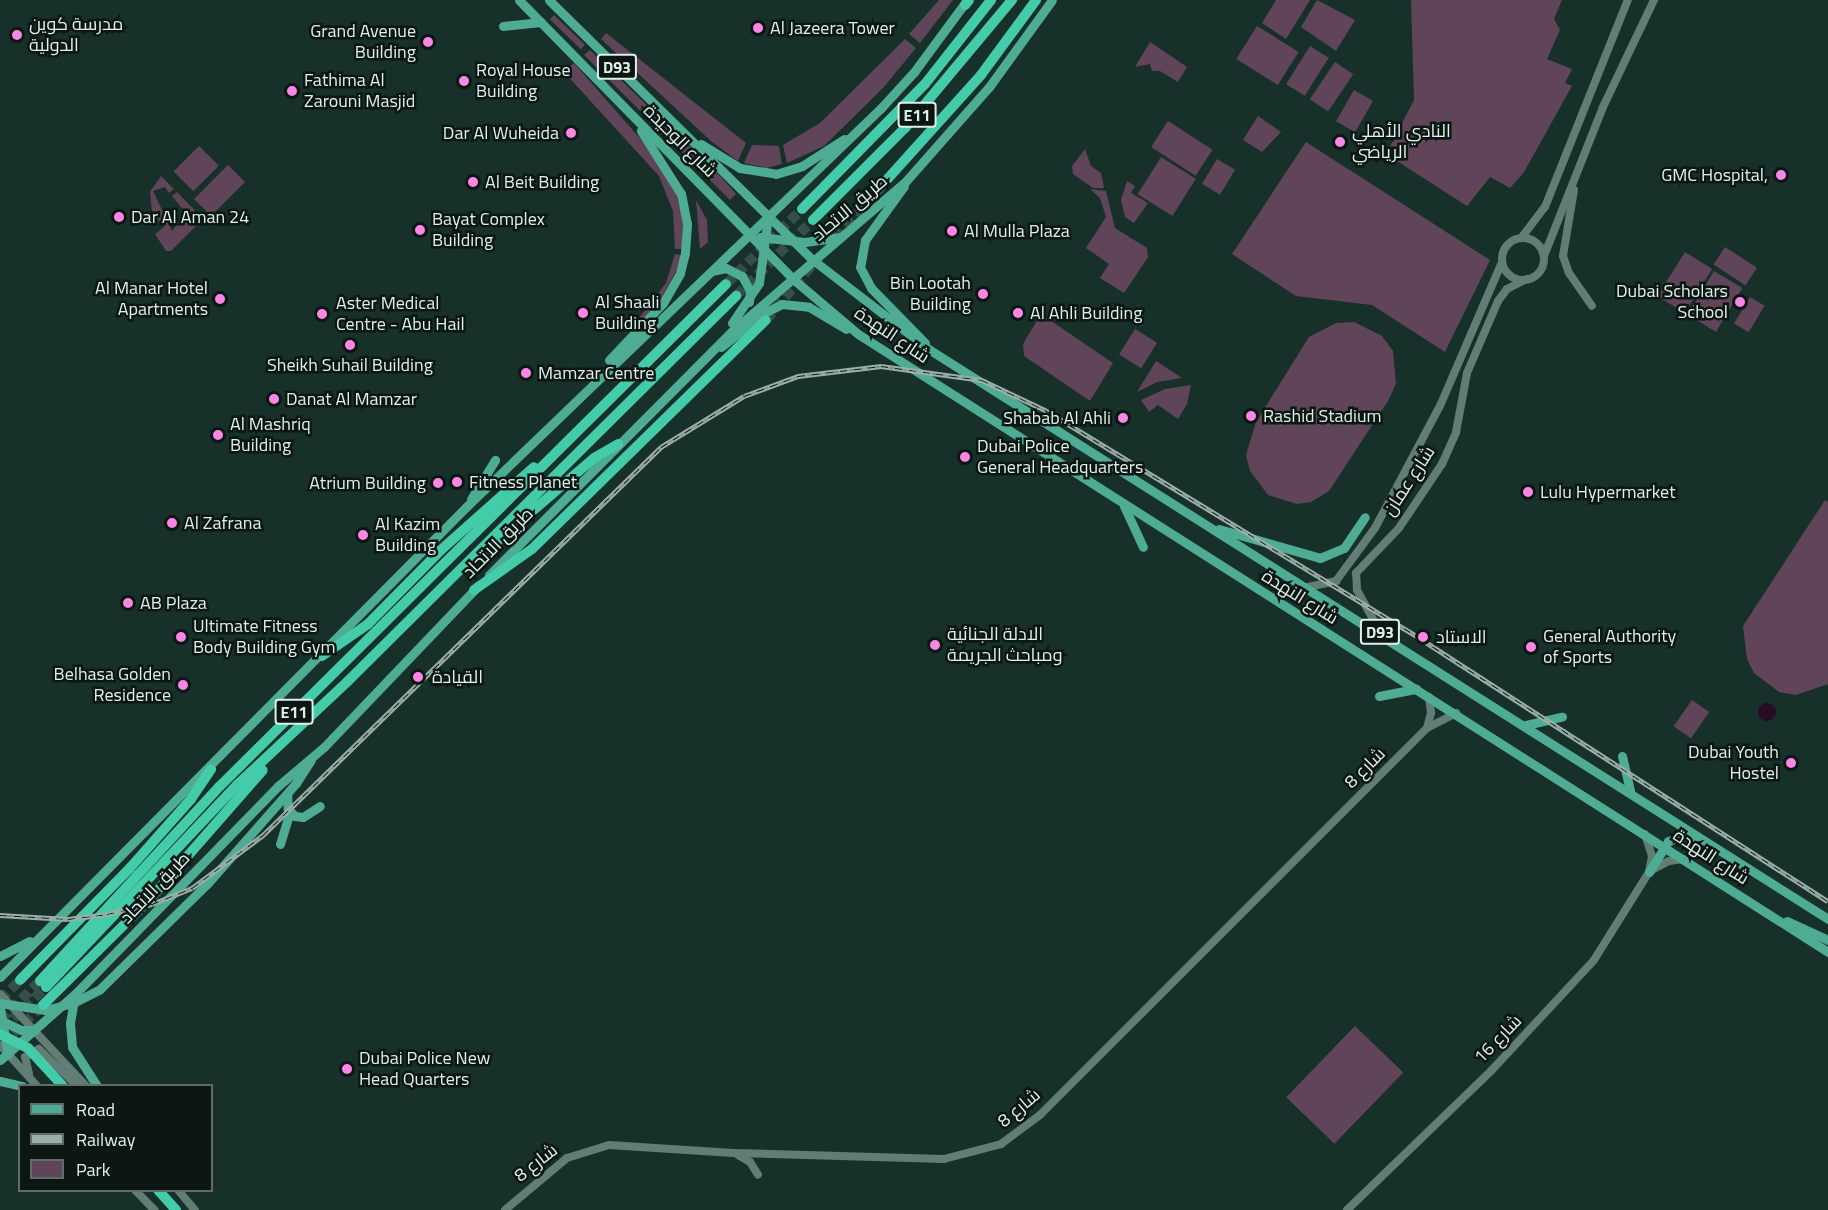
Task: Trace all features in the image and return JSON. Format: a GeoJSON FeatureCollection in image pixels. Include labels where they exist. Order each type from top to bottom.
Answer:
{"type":"FeatureCollection","features":[{"type":"Feature","properties":{"kind":"highway","name":"طريق الاتحاد"},"geometry":{"type":"LineString","coordinates":[[802,209],[925,84],[991,0]]}},
{"type":"Feature","properties":{"kind":"highway","name":"طريق الاتحاد"},"geometry":{"type":"LineString","coordinates":[[813,220],[920,112],[1012,0]]}},
{"type":"Feature","properties":{"kind":"highway"},"geometry":{"type":"LineString","coordinates":[[865,204],[981,75],[1036,0]]}},
{"type":"Feature","properties":{"kind":"highway","name":"طريق الاتحاد"},"geometry":{"type":"LineString","coordinates":[[726,285],[219,787],[43,984],[237,785],[472,559],[735,296]]}},
{"type":"Feature","properties":{"kind":"highway"},"geometry":{"type":"LineString","coordinates":[[474,590],[532,549],[766,320]]}},
{"type":"Feature","properties":{"kind":"highway"},"geometry":{"type":"LineString","coordinates":[[472,559],[494,546],[594,458],[618,444]]}},
{"type":"Feature","properties":{"kind":"highway"},"geometry":{"type":"LineString","coordinates":[[322,656],[358,633],[458,534],[556,451]]}},
{"type":"Feature","properties":{"kind":"highway"},"geometry":{"type":"LineString","coordinates":[[43,1005],[150,899],[264,769],[278,747]]}},
{"type":"Feature","properties":{"kind":"highway"},"geometry":{"type":"LineString","coordinates":[[20,980],[130,868],[191,799],[211,769]]}},
{"type":"Feature","properties":{"kind":"highway"},"geometry":{"type":"LineString","coordinates":[[0,1034],[28,1048],[61,1084]]}},
{"type":"Feature","properties":{"kind":"highway"},"geometry":{"type":"LineString","coordinates":[[159,1192],[176,1210]]}},
{"type":"Feature","properties":{"kind":"main road","name":"شارع الوحيدة"},"geometry":{"type":"LineString","coordinates":[[519,0],[793,279]]}},
{"type":"Feature","properties":{"kind":"main road","name":"شارع الوحيدة"},"geometry":{"type":"LineString","coordinates":[[549,0],[813,261]]}},
{"type":"Feature","properties":{"kind":"main road","name":"طريق الاتحاد"},"geometry":{"type":"LineString","coordinates":[[4,1057],[77,992],[278,786],[312,758],[474,590],[711,351],[813,261],[848,235],[906,182],[967,114],[1052,0]]}},
{"type":"Feature","properties":{"kind":"main road","name":"E11"},"geometry":{"type":"LineString","coordinates":[[0,977],[58,916],[211,769],[466,507],[864,126],[914,72],[967,2]]}},
{"type":"Feature","properties":{"kind":"main road"},"geometry":{"type":"LineString","coordinates":[[503,27],[541,22]]}},
{"type":"Feature","properties":{"kind":"main road"},"geometry":{"type":"LineString","coordinates":[[592,385],[663,303],[680,273],[685,253],[687,224],[681,194],[632,116]]}},
{"type":"Feature","properties":{"kind":"main road"},"geometry":{"type":"LineString","coordinates":[[685,133],[740,168],[776,174],[802,166],[864,126]]}},
{"type":"Feature","properties":{"kind":"main road"},"geometry":{"type":"LineString","coordinates":[[906,182],[892,207],[865,240],[860,267],[871,288],[917,331],[930,350]]}},
{"type":"Feature","properties":{"kind":"main road"},"geometry":{"type":"LineString","coordinates":[[711,351],[746,308],[759,284],[768,217]]}},
{"type":"Feature","properties":{"kind":"main road"},"geometry":{"type":"LineString","coordinates":[[749,234],[795,242],[848,235]]}},
{"type":"Feature","properties":{"kind":"main road","name":"شارع النهدة"},"geometry":{"type":"LineString","coordinates":[[813,261],[930,350],[1380,632],[1825,917]]}},
{"type":"Feature","properties":{"kind":"main road"},"geometry":{"type":"LineString","coordinates":[[709,272],[726,268],[742,276],[750,291],[746,308]]}},
{"type":"Feature","properties":{"kind":"main road","name":"شارع النهدة"},"geometry":{"type":"LineString","coordinates":[[793,279],[858,333],[1828,952]]}},
{"type":"Feature","properties":{"kind":"main road"},"geometry":{"type":"LineString","coordinates":[[711,351],[728,343],[764,313],[782,304],[809,307],[858,333]]}},
{"type":"Feature","properties":{"kind":"main road"},"geometry":{"type":"LineString","coordinates":[[466,507],[495,460]]}},
{"type":"Feature","properties":{"kind":"main road"},"geometry":{"type":"LineString","coordinates":[[1123,504],[1143,547]]}},
{"type":"Feature","properties":{"kind":"main road"},"geometry":{"type":"LineString","coordinates":[[1213,528],[1320,558],[1344,548],[1365,518]]}},
{"type":"Feature","properties":{"kind":"main road"},"geometry":{"type":"LineString","coordinates":[[1379,696],[1416,689]]}},
{"type":"Feature","properties":{"kind":"main road"},"geometry":{"type":"LineString","coordinates":[[1526,725],[1562,717]]}},
{"type":"Feature","properties":{"kind":"main road"},"geometry":{"type":"LineString","coordinates":[[1622,756],[1630,791]]}},
{"type":"Feature","properties":{"kind":"main road"},"geometry":{"type":"LineString","coordinates":[[0,1002],[45,1010],[87,998],[111,980],[207,884],[287,794],[312,758]]}},
{"type":"Feature","properties":{"kind":"main road"},"geometry":{"type":"LineString","coordinates":[[280,844],[288,809],[287,794]]}},
{"type":"Feature","properties":{"kind":"main road"},"geometry":{"type":"LineString","coordinates":[[288,809],[295,816],[303,817],[320,806]]}},
{"type":"Feature","properties":{"kind":"main road"},"geometry":{"type":"LineString","coordinates":[[1649,872],[1664,846],[1674,838],[1692,837],[1793,901],[1825,917]]}},
{"type":"Feature","properties":{"kind":"main road"},"geometry":{"type":"LineString","coordinates":[[1771,915],[1828,940]]}},
{"type":"Feature","properties":{"kind":"main road"},"geometry":{"type":"LineString","coordinates":[[0,956],[25,945],[58,916]]}},
{"type":"Feature","properties":{"kind":"main road"},"geometry":{"type":"LineString","coordinates":[[77,992],[70,1015],[70,1039],[75,1055],[96,1084]]}},
{"type":"Feature","properties":{"kind":"main road"},"geometry":{"type":"LineString","coordinates":[[0,1008],[4,1057]]}},
{"type":"Feature","properties":{"kind":"main road"},"geometry":{"type":"LineString","coordinates":[[2,1020],[24,1031],[37,1029]]}},
{"type":"Feature","properties":{"kind":"main road"},"geometry":{"type":"LineString","coordinates":[[0,1081],[18,1085]]}},
{"type":"Feature","properties":{"kind":"street"},"geometry":{"type":"LineString","coordinates":[[1628,0],[1545,207],[1522,237],[1505,247],[1502,262],[1511,276],[1527,279],[1540,272],[1544,256],[1576,181],[1603,107],[1654,0]]}},
{"type":"Feature","properties":{"kind":"street"},"geometry":{"type":"LineString","coordinates":[[1576,181],[1563,256],[1569,273],[1592,306]]}},
{"type":"Feature","properties":{"kind":"street"},"geometry":{"type":"LineString","coordinates":[[1522,237],[1537,243],[1544,256]]}},
{"type":"Feature","properties":{"kind":"street","name":"شارع عمان"},"geometry":{"type":"LineString","coordinates":[[1308,587],[1336,581],[1375,528],[1440,406],[1502,262]]}},
{"type":"Feature","properties":{"kind":"street","name":"شارع عمان"},"geometry":{"type":"LineString","coordinates":[[1380,632],[1357,590],[1356,573],[1399,528],[1442,464],[1456,432],[1467,373],[1498,301],[1507,290],[1527,279]]}},
{"type":"Feature","properties":{"kind":"street"},"geometry":{"type":"LineString","coordinates":[[1426,728],[1431,713],[1429,697]]}},
{"type":"Feature","properties":{"kind":"street","name":"شارع 8"},"geometry":{"type":"LineString","coordinates":[[505,1210],[567,1158],[598,1146],[634,1144],[735,1153],[944,1159],[981,1152],[1010,1139],[1040,1115],[1426,728],[1455,713]]}},
{"type":"Feature","properties":{"kind":"street"},"geometry":{"type":"LineString","coordinates":[[1645,834],[1652,856],[1649,872]]}},
{"type":"Feature","properties":{"kind":"street"},"geometry":{"type":"LineString","coordinates":[[1649,872],[1669,861],[1683,859]]}},
{"type":"Feature","properties":{"kind":"street","name":"شارع 16"},"geometry":{"type":"LineString","coordinates":[[1347,1210],[1491,1071],[1581,976],[1649,872]]}},
{"type":"Feature","properties":{"kind":"street"},"geometry":{"type":"LineString","coordinates":[[0,994],[37,1029],[84,1084]]}},
{"type":"Feature","properties":{"kind":"street"},"geometry":{"type":"LineString","coordinates":[[0,1046],[4,1057],[29,1074]]}},
{"type":"Feature","properties":{"kind":"street"},"geometry":{"type":"LineString","coordinates":[[36,1084],[29,1074],[25,1057],[39,1049],[75,1084]]}},
{"type":"Feature","properties":{"kind":"street"},"geometry":{"type":"LineString","coordinates":[[735,1153],[750,1162],[758,1175]]}},
{"type":"Feature","properties":{"kind":"street"},"geometry":{"type":"LineString","coordinates":[[136,1192],[154,1210]]}},
{"type":"Feature","properties":{"kind":"street"},"geometry":{"type":"LineString","coordinates":[[179,1192],[195,1210]]}},
{"type":"Feature","properties":{"kind":"green space"},"geometry":{"type":"Polygon","coordinates":[[[939,0],[953,0],[920,43],[909,34],[939,0]]]}},
{"type":"Feature","properties":{"kind":"green space"},"geometry":{"type":"Polygon","coordinates":[[[1276,0],[1310,0],[1286,39],[1262,23],[1276,0]]]}},
{"type":"Feature","properties":{"kind":"green space"},"geometry":{"type":"Polygon","coordinates":[[[1317,0],[1355,20],[1336,51],[1301,27],[1317,0]]]}},
{"type":"Feature","properties":{"kind":"green space"},"geometry":{"type":"Polygon","coordinates":[[[1411,0],[1562,0],[1554,19],[1560,30],[1547,59],[1572,69],[1565,83],[1572,86],[1524,172],[1510,188],[1490,177],[1467,206],[1386,154],[1414,100],[1411,0]]]}},
{"type":"Feature","properties":{"kind":"green space"},"geometry":{"type":"Polygon","coordinates":[[[554,15],[585,45],[581,49],[550,19],[554,15]]]}},
{"type":"Feature","properties":{"kind":"green space"},"geometry":{"type":"Polygon","coordinates":[[[1257,26],[1299,52],[1278,85],[1236,59],[1257,26]]]}},
{"type":"Feature","properties":{"kind":"green space"},"geometry":{"type":"Polygon","coordinates":[[[606,33],[746,143],[738,161],[712,142],[601,39],[606,33]]]}},
{"type":"Feature","properties":{"kind":"green space"},"geometry":{"type":"Polygon","coordinates":[[[905,39],[916,48],[883,88],[824,146],[787,163],[783,145],[820,123],[905,39]]]}},
{"type":"Feature","properties":{"kind":"green space"},"geometry":{"type":"Polygon","coordinates":[[[1150,42],[1187,67],[1178,82],[1160,71],[1152,71],[1150,64],[1135,67],[1150,42]]]}},
{"type":"Feature","properties":{"kind":"green space"},"geometry":{"type":"Polygon","coordinates":[[[1310,46],[1329,58],[1305,96],[1286,84],[1310,46]]]}},
{"type":"Feature","properties":{"kind":"green space"},"geometry":{"type":"Polygon","coordinates":[[[590,50],[723,179],[736,194],[730,200],[584,55],[590,50]]]}},
{"type":"Feature","properties":{"kind":"green space"},"geometry":{"type":"Polygon","coordinates":[[[1335,62],[1353,74],[1328,112],[1310,99],[1335,62]]]}},
{"type":"Feature","properties":{"kind":"green space"},"geometry":{"type":"Polygon","coordinates":[[[574,63],[651,151],[676,192],[683,220],[682,249],[675,249],[673,211],[659,176],[564,72],[574,63]]]}},
{"type":"Feature","properties":{"kind":"green space"},"geometry":{"type":"Polygon","coordinates":[[[1354,90],[1373,101],[1355,132],[1336,121],[1354,90]]]}},
{"type":"Feature","properties":{"kind":"green space"},"geometry":{"type":"Polygon","coordinates":[[[1258,116],[1281,132],[1262,152],[1243,140],[1258,116]]]}},
{"type":"Feature","properties":{"kind":"green space"},"geometry":{"type":"Polygon","coordinates":[[[1168,121],[1212,150],[1196,176],[1151,147],[1168,121]]]}},
{"type":"Feature","properties":{"kind":"green space"},"geometry":{"type":"Polygon","coordinates":[[[1306,142],[1490,260],[1445,352],[1372,305],[1296,296],[1232,254],[1306,142]]]}},
{"type":"Feature","properties":{"kind":"green space"},"geometry":{"type":"Polygon","coordinates":[[[752,145],[779,146],[782,164],[767,168],[744,163],[752,145]]]}},
{"type":"Feature","properties":{"kind":"green space"},"geometry":{"type":"Polygon","coordinates":[[[199,146],[219,166],[193,191],[174,171],[199,146]]]}},
{"type":"Feature","properties":{"kind":"green space"},"geometry":{"type":"Polygon","coordinates":[[[1085,149],[1091,166],[1101,173],[1104,188],[1093,188],[1073,174],[1072,166],[1085,149]]]}},
{"type":"Feature","properties":{"kind":"green space"},"geometry":{"type":"Polygon","coordinates":[[[1161,157],[1196,179],[1172,216],[1138,194],[1161,157]]]}},
{"type":"Feature","properties":{"kind":"green space"},"geometry":{"type":"Polygon","coordinates":[[[1217,159],[1235,170],[1220,195],[1202,184],[1217,159]]]}},
{"type":"Feature","properties":{"kind":"green space"},"geometry":{"type":"Polygon","coordinates":[[[228,165],[245,182],[211,216],[194,199],[228,165]]]}},
{"type":"Feature","properties":{"kind":"green space"},"geometry":{"type":"Polygon","coordinates":[[[161,176],[174,189],[169,193],[165,187],[153,191],[172,231],[186,213],[172,196],[177,192],[203,219],[171,251],[166,251],[155,234],[164,227],[152,212],[150,192],[161,176]]]}},
{"type":"Feature","properties":{"kind":"green space"},"geometry":{"type":"Polygon","coordinates":[[[1127,181],[1135,186],[1131,193],[1148,203],[1134,223],[1125,217],[1121,200],[1127,181]]]}},
{"type":"Feature","properties":{"kind":"green space"},"geometry":{"type":"Polygon","coordinates":[[[1090,189],[1106,191],[1115,228],[1147,248],[1148,257],[1124,293],[1100,278],[1109,264],[1086,248],[1106,217],[1100,198],[1090,189]]]}},
{"type":"Feature","properties":{"kind":"green space"},"geometry":{"type":"Polygon","coordinates":[[[696,200],[707,220],[708,242],[700,249],[696,200]]]}},
{"type":"Feature","properties":{"kind":"green space"},"geometry":{"type":"Polygon","coordinates":[[[1725,247],[1757,268],[1745,285],[1714,265],[1725,247]]]}},
{"type":"Feature","properties":{"kind":"green space"},"geometry":{"type":"Polygon","coordinates":[[[1685,252],[1712,269],[1685,313],[1657,296],[1685,252]]]}},
{"type":"Feature","properties":{"kind":"green space"},"geometry":{"type":"Polygon","coordinates":[[[675,254],[681,255],[679,266],[660,300],[642,320],[639,318],[666,283],[675,254]]]}},
{"type":"Feature","properties":{"kind":"green space"},"geometry":{"type":"Polygon","coordinates":[[[1714,271],[1742,288],[1716,332],[1688,315],[1714,271]]]}},
{"type":"Feature","properties":{"kind":"green space"},"geometry":{"type":"Polygon","coordinates":[[[1750,297],[1765,306],[1749,332],[1734,324],[1750,297]]]}},
{"type":"Feature","properties":{"kind":"green space"},"geometry":{"type":"Polygon","coordinates":[[[1041,314],[1113,363],[1090,401],[1024,356],[1023,344],[1041,314]]]}},
{"type":"Feature","properties":{"kind":"green space"},"geometry":{"type":"Polygon","coordinates":[[[1354,322],[1382,336],[1393,351],[1396,384],[1388,401],[1329,491],[1311,502],[1297,504],[1268,495],[1250,471],[1246,455],[1256,422],[1309,337],[1336,323],[1354,322]]]}},
{"type":"Feature","properties":{"kind":"green space"},"geometry":{"type":"Polygon","coordinates":[[[1135,329],[1157,343],[1141,368],[1119,354],[1135,329]]]}},
{"type":"Feature","properties":{"kind":"green space"},"geometry":{"type":"Polygon","coordinates":[[[1156,361],[1182,378],[1157,382],[1137,392],[1156,361]]]}},
{"type":"Feature","properties":{"kind":"green space"},"geometry":{"type":"Polygon","coordinates":[[[1191,385],[1187,404],[1178,419],[1158,405],[1149,412],[1141,400],[1165,389],[1191,385]]]}},
{"type":"Feature","properties":{"kind":"green space"},"geometry":{"type":"Polygon","coordinates":[[[1825,500],[1828,502],[1828,684],[1796,695],[1779,692],[1754,673],[1747,659],[1743,626],[1825,500]]]}},
{"type":"Feature","properties":{"kind":"green space"},"geometry":{"type":"Polygon","coordinates":[[[1692,700],[1709,712],[1691,738],[1674,726],[1692,700]]]}},
{"type":"Feature","properties":{"kind":"green space"},"geometry":{"type":"Polygon","coordinates":[[[1355,1026],[1403,1073],[1334,1144],[1286,1097],[1355,1026]]]}},
{"type":"Feature","properties":{"kind":"shaded area"},"geometry":{"type":"Polygon","coordinates":[[[1767,703],[1773,706],[1776,712],[1773,718],[1767,721],[1761,718],[1758,712],[1761,706],[1767,703]]]}},
{"type":"Feature","properties":{"kind":"tunnel"},"geometry":{"type":"LineString","coordinates":[[836,238],[865,204]]}},
{"type":"Feature","properties":{"kind":"tunnel"},"geometry":{"type":"LineString","coordinates":[[726,284],[802,209]]}},
{"type":"Feature","properties":{"kind":"tunnel"},"geometry":{"type":"LineString","coordinates":[[736,296],[813,220]]}},
{"type":"Feature","properties":{"kind":"tunnel"},"geometry":{"type":"LineString","coordinates":[[766,320],[814,263]]}},
{"type":"Feature","properties":{"kind":"tunnel"},"geometry":{"type":"LineString","coordinates":[[0,1000],[20,980]]}},
{"type":"Feature","properties":{"kind":"tunnel"},"geometry":{"type":"LineString","coordinates":[[0,1020],[40,981]]}},
{"type":"Feature","properties":{"kind":"tunnel"},"geometry":{"type":"LineString","coordinates":[[2,1029],[46,987]]}},
{"type":"Feature","properties":{"kind":"tunnel"},"geometry":{"type":"LineString","coordinates":[[2,1044],[43,1005]]}},
{"type":"Feature","properties":{"kind":"railway"},"geometry":{"type":"LineString","coordinates":[[0,915],[68,919],[107,914],[152,904],[192,888],[263,835],[661,447],[744,396],[798,376],[881,366],[982,380],[1045,410],[1421,639],[1828,901]]}},
{"type":"Feature","properties":{"kind":"place","name":"Al Jazeera Tower"},"geometry":{"type":"Point","coordinates":[758,28]}},
{"type":"Feature","properties":{"kind":"place","name":"مدرسة كوين الدولية"},"geometry":{"type":"Point","coordinates":[17,35]}},
{"type":"Feature","properties":{"kind":"place","name":"Grand Avenue Building"},"geometry":{"type":"Point","coordinates":[428,42]}},
{"type":"Feature","properties":{"kind":"place","name":"Royal House Building"},"geometry":{"type":"Point","coordinates":[464,81]}},
{"type":"Feature","properties":{"kind":"place","name":"Fathima Al Zarouni Masjid"},"geometry":{"type":"Point","coordinates":[292,91]}},
{"type":"Feature","properties":{"kind":"place","name":"Dar Al Wuheida"},"geometry":{"type":"Point","coordinates":[571,133]}},
{"type":"Feature","properties":{"kind":"place","name":"النادي الأهلي الرياضي"},"geometry":{"type":"Point","coordinates":[1340,142]}},
{"type":"Feature","properties":{"kind":"place","name":"GMC Hospital,"},"geometry":{"type":"Point","coordinates":[1781,175]}},
{"type":"Feature","properties":{"kind":"place","name":"Al Beit Building"},"geometry":{"type":"Point","coordinates":[473,182]}},
{"type":"Feature","properties":{"kind":"place","name":"Dar Al Aman 24"},"geometry":{"type":"Point","coordinates":[119,217]}},
{"type":"Feature","properties":{"kind":"place","name":"Bayat Complex Building"},"geometry":{"type":"Point","coordinates":[420,230]}},
{"type":"Feature","properties":{"kind":"place","name":"Al Mulla Plaza"},"geometry":{"type":"Point","coordinates":[952,231]}},
{"type":"Feature","properties":{"kind":"place","name":"Bin Lootah Building"},"geometry":{"type":"Point","coordinates":[983,294]}},
{"type":"Feature","properties":{"kind":"place","name":"Al Manar Hotel Apartments"},"geometry":{"type":"Point","coordinates":[220,299]}},
{"type":"Feature","properties":{"kind":"place","name":"Dubai Scholars School"},"geometry":{"type":"Point","coordinates":[1740,302]}},
{"type":"Feature","properties":{"kind":"place","name":"Al Shaali Building"},"geometry":{"type":"Point","coordinates":[583,313]}},
{"type":"Feature","properties":{"kind":"place","name":"Al Ahli Building"},"geometry":{"type":"Point","coordinates":[1018,313]}},
{"type":"Feature","properties":{"kind":"place","name":"Aster Medical Centre - Abu Hail"},"geometry":{"type":"Point","coordinates":[322,314]}},
{"type":"Feature","properties":{"kind":"place","name":"Sheikh Suhail Building"},"geometry":{"type":"Point","coordinates":[350,345]}},
{"type":"Feature","properties":{"kind":"place","name":"Mamzar Centre"},"geometry":{"type":"Point","coordinates":[526,373]}},
{"type":"Feature","properties":{"kind":"place","name":"Danat Al Mamzar"},"geometry":{"type":"Point","coordinates":[274,399]}},
{"type":"Feature","properties":{"kind":"place","name":"Rashid Stadium"},"geometry":{"type":"Point","coordinates":[1251,416]}},
{"type":"Feature","properties":{"kind":"place","name":"Shabab Al Ahli"},"geometry":{"type":"Point","coordinates":[1123,418]}},
{"type":"Feature","properties":{"kind":"place","name":"Al Mashriq Building"},"geometry":{"type":"Point","coordinates":[218,435]}},
{"type":"Feature","properties":{"kind":"place","name":"Dubai Police General Headquarters"},"geometry":{"type":"Point","coordinates":[965,457]}},
{"type":"Feature","properties":{"kind":"place","name":"Fitness Planet"},"geometry":{"type":"Point","coordinates":[457,482]}},
{"type":"Feature","properties":{"kind":"place","name":"Atrium Building"},"geometry":{"type":"Point","coordinates":[438,483]}},
{"type":"Feature","properties":{"kind":"place","name":"Lulu Hypermarket"},"geometry":{"type":"Point","coordinates":[1528,492]}},
{"type":"Feature","properties":{"kind":"place","name":"Al Zafrana"},"geometry":{"type":"Point","coordinates":[172,523]}},
{"type":"Feature","properties":{"kind":"place","name":"Al Kazim Building"},"geometry":{"type":"Point","coordinates":[363,535]}},
{"type":"Feature","properties":{"kind":"place","name":"AB Plaza"},"geometry":{"type":"Point","coordinates":[128,603]}},
{"type":"Feature","properties":{"kind":"place","name":"Ultimate Fitness Body Building Gym"},"geometry":{"type":"Point","coordinates":[181,637]}},
{"type":"Feature","properties":{"kind":"place","name":"الاستاد"},"geometry":{"type":"Point","coordinates":[1423,637]}},
{"type":"Feature","properties":{"kind":"place","name":"الادلة الجنائية ومباحث الجريمة"},"geometry":{"type":"Point","coordinates":[935,645]}},
{"type":"Feature","properties":{"kind":"place","name":"General Authority of Sports"},"geometry":{"type":"Point","coordinates":[1531,647]}},
{"type":"Feature","properties":{"kind":"place","name":"القيادة"},"geometry":{"type":"Point","coordinates":[418,677]}},
{"type":"Feature","properties":{"kind":"place","name":"Belhasa Golden Residence"},"geometry":{"type":"Point","coordinates":[183,685]}},
{"type":"Feature","properties":{"kind":"place","name":"Dubai Youth Hostel"},"geometry":{"type":"Point","coordinates":[1791,763]}},
{"type":"Feature","properties":{"kind":"place","name":"Dubai Police New Head Quarters"},"geometry":{"type":"Point","coordinates":[347,1069]}}]}
